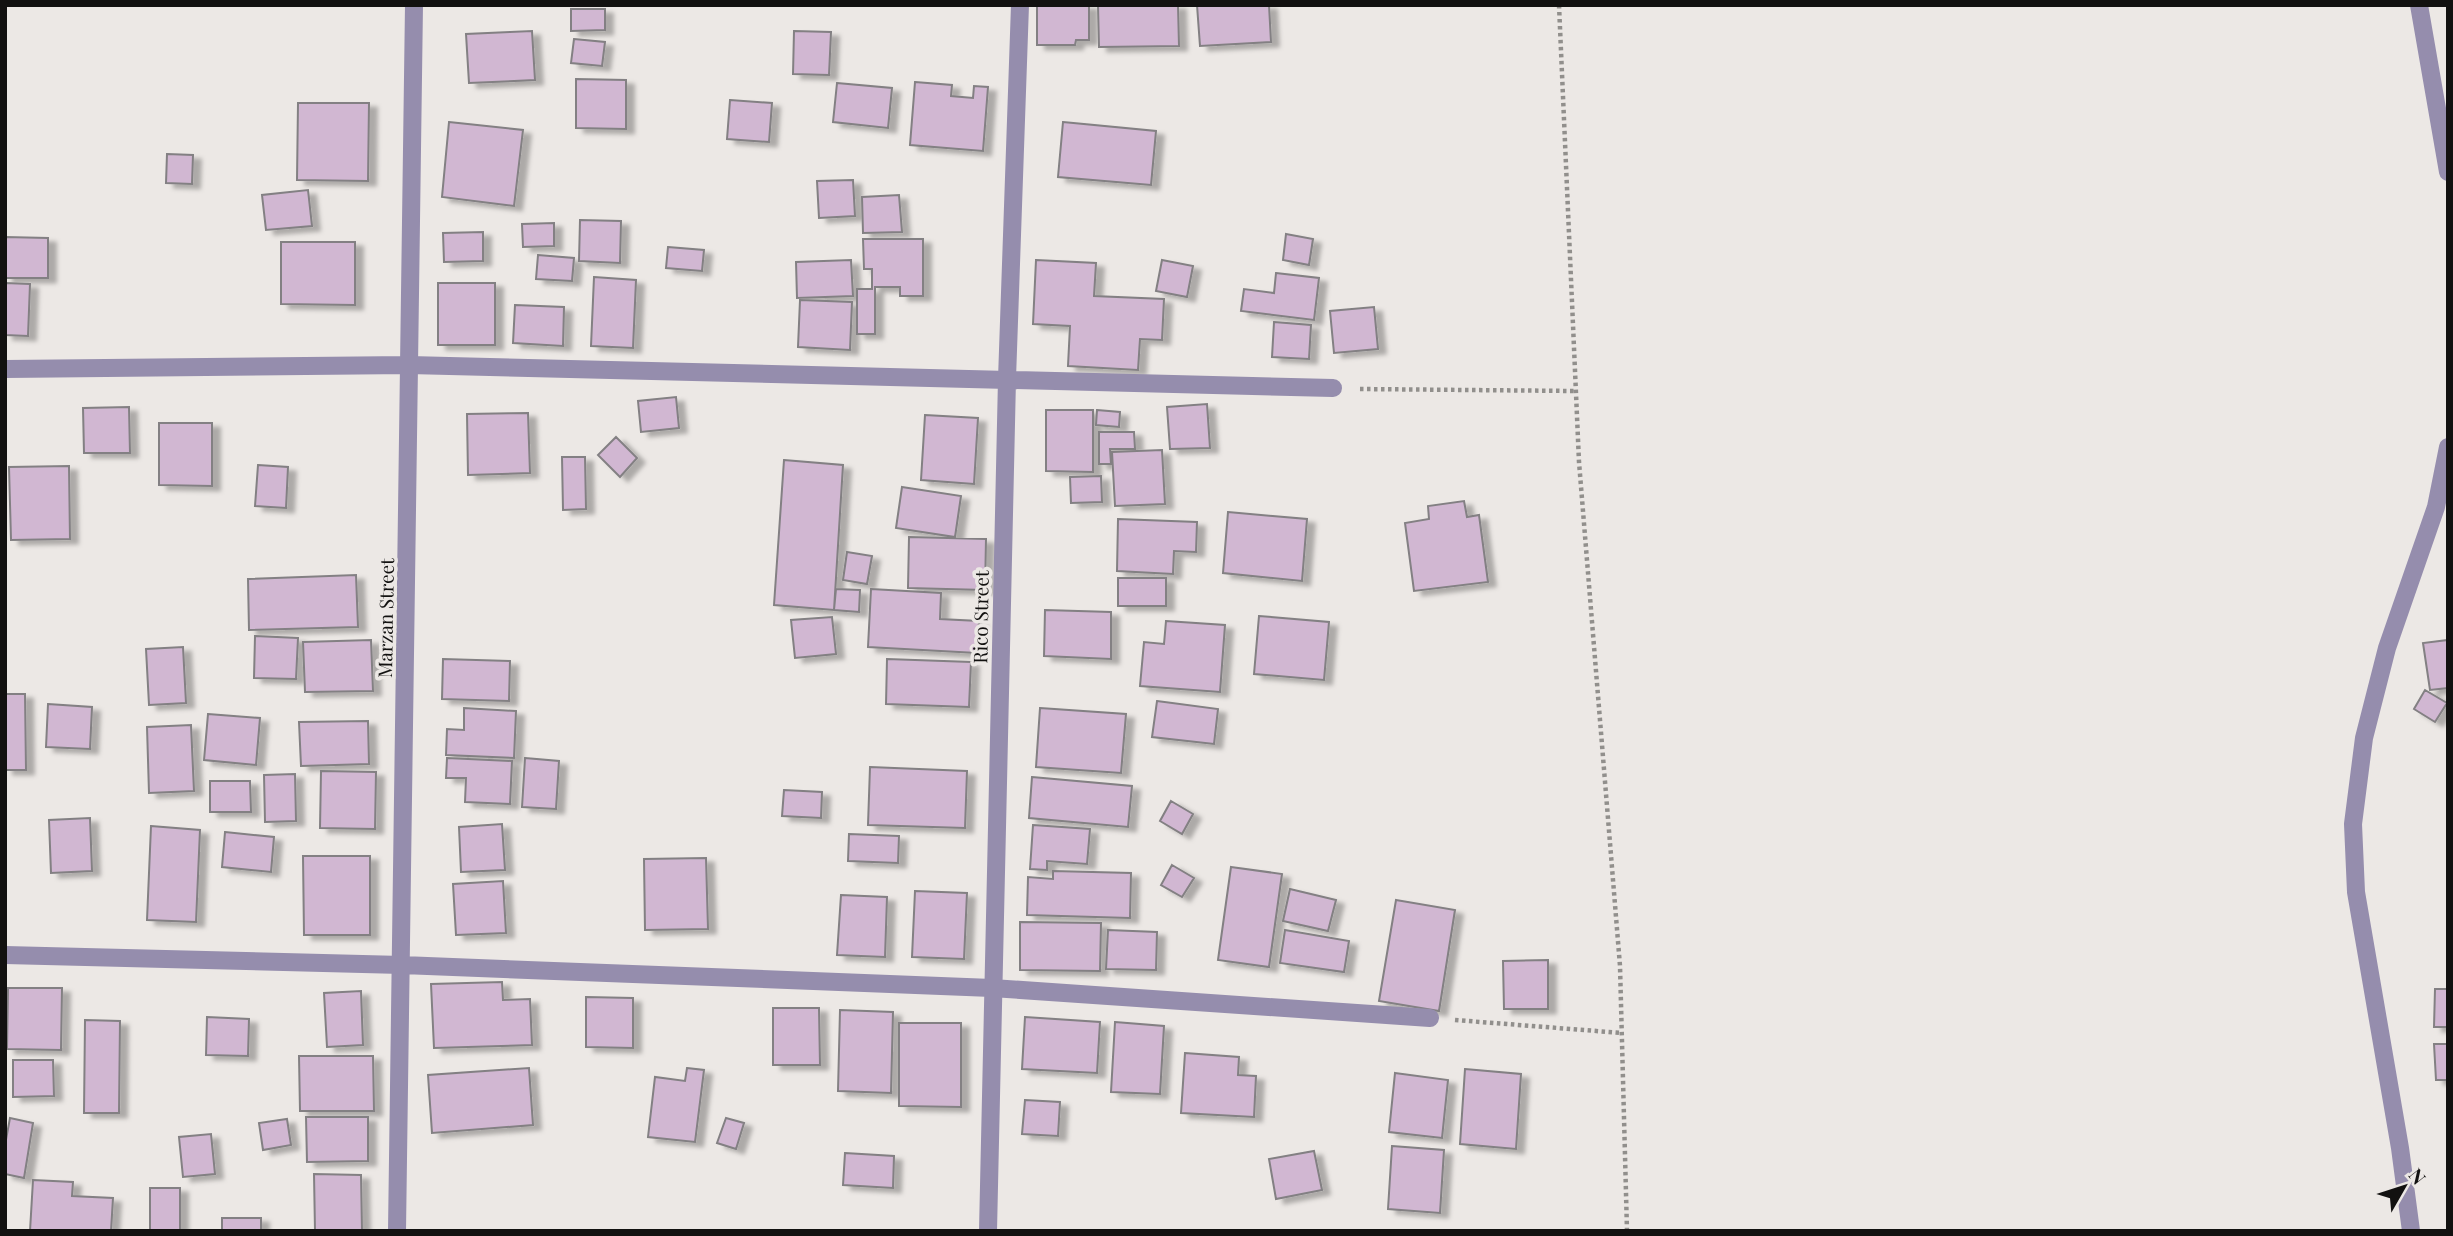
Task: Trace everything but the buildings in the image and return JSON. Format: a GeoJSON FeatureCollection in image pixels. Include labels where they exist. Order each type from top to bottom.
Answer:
{"type":"FeatureCollection","features":[{"type":"Feature","properties":{"kind":"street","name":"Marzan Street"},"geometry":{"type":"LineString","coordinates":[[397,1231],[414,5]]}},
{"type":"Feature","properties":{"kind":"street","name":"Rico Street"},"geometry":{"type":"LineString","coordinates":[[988,1231],[1007,379],[1020,5]]}},
{"type":"Feature","properties":{"kind":"street"},"geometry":{"type":"LineString","coordinates":[[2419,5],[2448,172]]}},
{"type":"Feature","properties":{"kind":"street"},"geometry":{"type":"LineString","coordinates":[[5,369],[409,365],[1333,388]]}},
{"type":"Feature","properties":{"kind":"street"},"geometry":{"type":"LineString","coordinates":[[2411,1231],[2400,1148],[2356,892],[2353,824],[2367,726],[2387,648],[2435,507],[2448,447]]}},
{"type":"Feature","properties":{"kind":"street"},"geometry":{"type":"LineString","coordinates":[[5,955],[402,965],[992,988],[1430,1018]]}},
{"type":"Feature","properties":{"kind":"path"},"geometry":{"type":"LineString","coordinates":[[1559,5],[1579,462],[1620,966],[1627,1231]]}},
{"type":"Feature","properties":{"kind":"path"},"geometry":{"type":"LineString","coordinates":[[1333,388],[1576,391]]}},
{"type":"Feature","properties":{"kind":"path"},"geometry":{"type":"LineString","coordinates":[[1430,1018],[1622,1033]]}}]}
